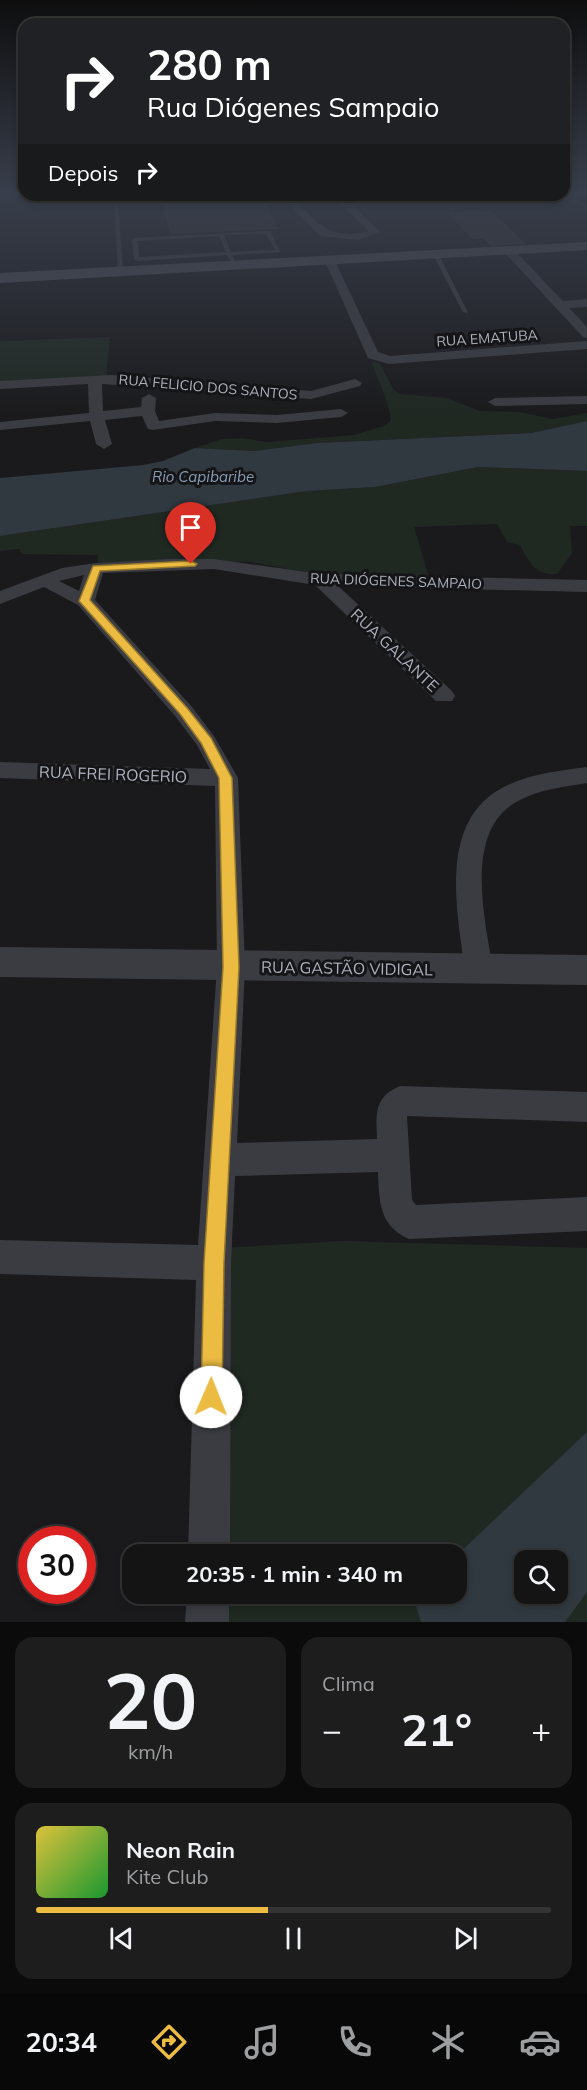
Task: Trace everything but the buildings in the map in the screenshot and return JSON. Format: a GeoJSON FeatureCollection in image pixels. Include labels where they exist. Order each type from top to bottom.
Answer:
{"type":"FeatureCollection","features":[{"type":"Feature","properties":{"kind":"main road"},"geometry":{"type":"LineString","coordinates":[[0,278],[160,267]]}},
{"type":"Feature","properties":{"kind":"street","name":"RUA EMATUBA"},"geometry":{"type":"LineString","coordinates":[[333,267],[373,355],[388,360],[587,345]]}},
{"type":"Feature","properties":{"kind":"street"},"geometry":{"type":"LineString","coordinates":[[524,267],[587,334]]}},
{"type":"Feature","properties":{"kind":"street"},"geometry":{"type":"LineString","coordinates":[[560,305],[587,303]]}},
{"type":"Feature","properties":{"kind":"street","name":"RUA FELICIO DOS SANTOS"},"geometry":{"type":"LineString","coordinates":[[95,380],[96,415],[104,444]]}},
{"type":"Feature","properties":{"kind":"street","name":"RUA FELICIO DOS SANTOS"},"geometry":{"type":"LineString","coordinates":[[0,385],[95,380],[311,395],[355,384]]}},
{"type":"Feature","properties":{"kind":"street"},"geometry":{"type":"LineString","coordinates":[[36,382],[41,411]]}},
{"type":"Feature","properties":{"kind":"street"},"geometry":{"type":"LineString","coordinates":[[495,402],[587,400]]}},
{"type":"Feature","properties":{"kind":"street","name":"RUA FELICIO DOS SANTOS"},"geometry":{"type":"LineString","coordinates":[[0,426],[41,411],[96,415],[148,405],[153,426],[215,417],[277,419],[341,413]]}},
{"type":"Feature","properties":{"kind":"street","name":"RUA DIÓGENES SAMPAIO"},"geometry":{"type":"LineString","coordinates":[[0,598],[62,573],[96,568],[214,564],[321,580],[585,590]]}},
{"type":"Feature","properties":{"kind":"street"},"geometry":{"type":"LineString","coordinates":[[85,601],[96,568]]}},
{"type":"Feature","properties":{"kind":"street","name":"RUA GALANTE"},"geometry":{"type":"LineString","coordinates":[[321,580],[444,696]]}},
{"type":"Feature","properties":{"kind":"street"},"geometry":{"type":"LineString","coordinates":[[46,581],[85,601],[184,711],[206,741],[226,778],[231,967],[214,1263],[209,1544]]}},
{"type":"Feature","properties":{"kind":"street","name":"RUA FREI ROGERIO"},"geometry":{"type":"LineString","coordinates":[[0,770],[226,778]]}},
{"type":"Feature","properties":{"kind":"street"},"geometry":{"type":"LineString","coordinates":[[479,970],[473,929],[468,856],[480,820],[505,795],[520,788],[558,777],[587,775]]}},
{"type":"Feature","properties":{"kind":"street","name":"RUA GASTÃO VIDIGAL"},"geometry":{"type":"LineString","coordinates":[[0,962],[231,967],[587,970]]}},
{"type":"Feature","properties":{"kind":"street"},"geometry":{"type":"LineString","coordinates":[[587,1107],[400,1101],[391,1110],[396,1208],[409,1222],[587,1214]]}},
{"type":"Feature","properties":{"kind":"street"},"geometry":{"type":"LineString","coordinates":[[219,1160],[392,1155]]}},
{"type":"Feature","properties":{"kind":"street"},"geometry":{"type":"LineString","coordinates":[[0,1257],[214,1263]]}},
{"type":"Feature","properties":{"kind":"street"},"geometry":{"type":"LineString","coordinates":[[207,1622],[208,1604]]}},
{"type":"Feature","properties":{"kind":"lane"},"geometry":{"type":"LineString","coordinates":[[120,267],[120,271]]}},
{"type":"Feature","properties":{"kind":"lane"},"geometry":{"type":"LineString","coordinates":[[442,267],[466,312]]}},
{"type":"Feature","properties":{"kind":"shaded area"},"geometry":{"type":"Polygon","coordinates":[[[110,337],[106,378],[0,382],[0,341],[110,337]]]}},
{"type":"Feature","properties":{"kind":"shaded area"},"geometry":{"type":"Polygon","coordinates":[[[372,362],[379,363],[394,390],[400,394],[446,398],[480,411],[519,412],[553,419],[587,413],[587,421],[531,433],[316,443],[254,451],[195,448],[222,439],[242,438],[267,442],[354,435],[384,426],[391,420],[390,412],[372,362]]]}},
{"type":"Feature","properties":{"kind":"shaded area"},"geometry":{"type":"Polygon","coordinates":[[[478,467],[587,471],[587,526],[570,526],[572,553],[557,574],[549,574],[534,567],[520,545],[507,542],[497,524],[414,527],[429,577],[322,575],[250,562],[196,560],[98,563],[98,555],[22,554],[19,549],[0,551],[0,536],[307,491],[375,487],[478,467]]]}},
{"type":"Feature","properties":{"kind":"shaded area"},"geometry":{"type":"Polygon","coordinates":[[[343,1241],[587,1248],[587,1622],[225,1622],[225,1604],[467,1604],[467,1544],[224,1544],[221,1248],[343,1241]]]}},
{"type":"Feature","properties":{"kind":"water","name":"Rio Capibaribe"},"geometry":{"type":"Polygon","coordinates":[[[587,421],[587,471],[478,467],[375,487],[307,491],[0,536],[0,478],[143,465],[163,461],[195,448],[254,451],[316,443],[531,433],[587,421]]]}},
{"type":"Feature","properties":{"kind":"water"},"geometry":{"type":"Polygon","coordinates":[[[587,1432],[587,1592],[565,1622],[421,1622],[415,1604],[467,1604],[467,1546],[587,1432]]]}},
{"type":"Feature","properties":{"kind":"route"},"geometry":{"type":"LineString","coordinates":[[191,564],[96,568],[85,601],[184,711],[206,741],[226,778],[231,967],[214,1263],[211,1397]]}}]}
